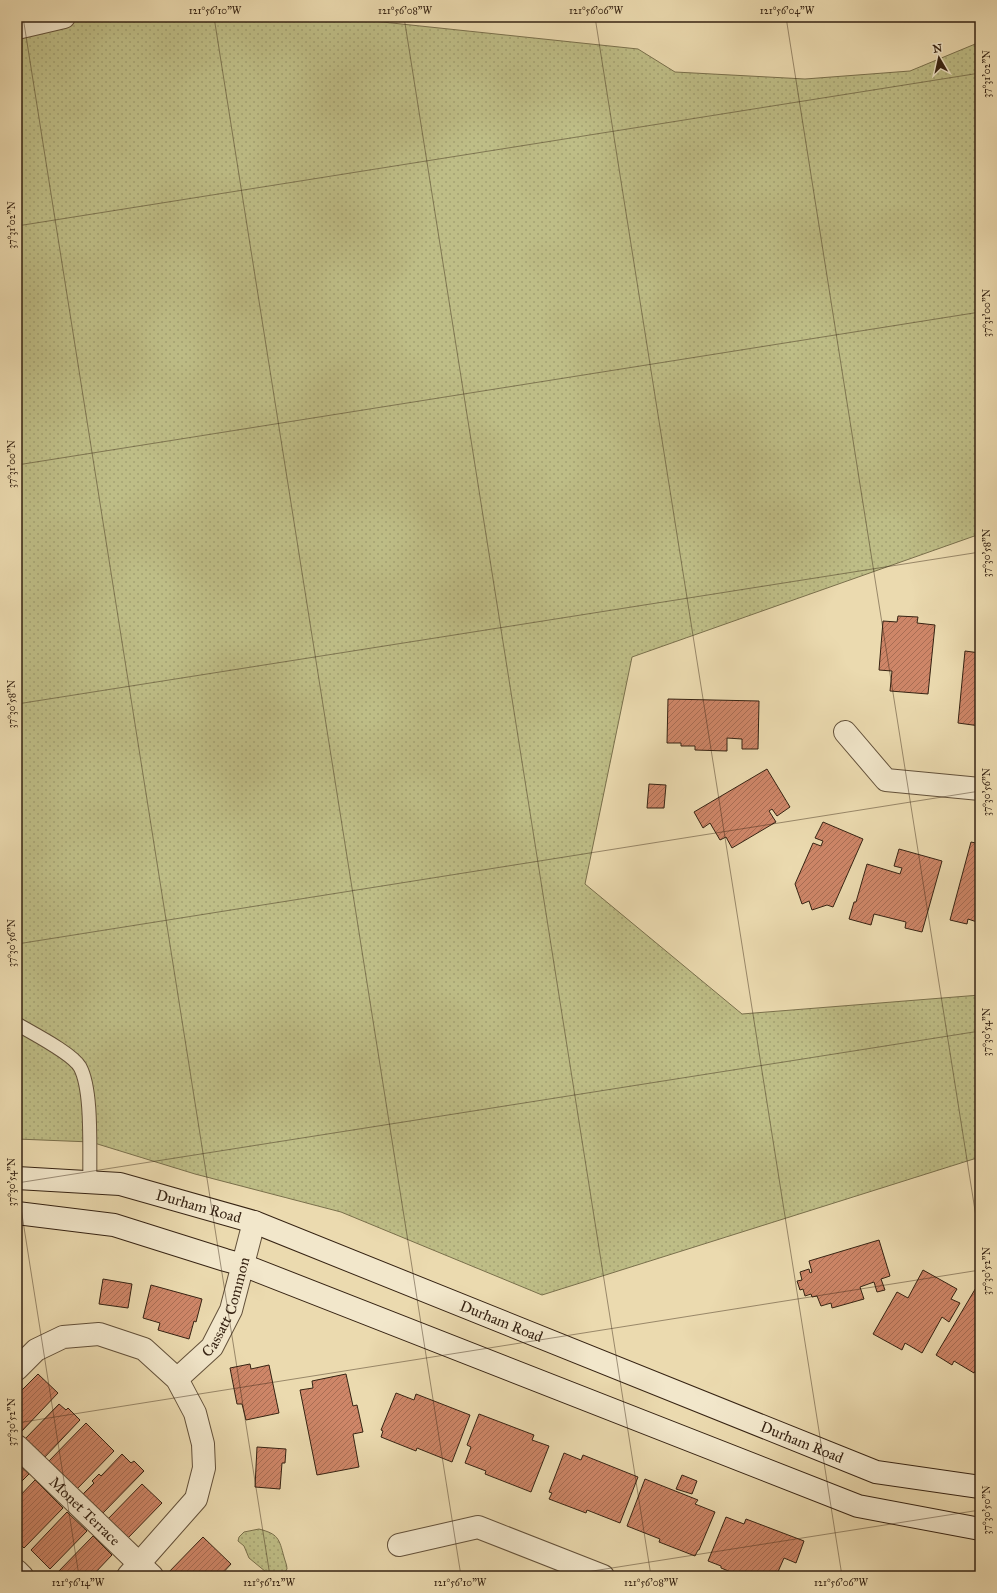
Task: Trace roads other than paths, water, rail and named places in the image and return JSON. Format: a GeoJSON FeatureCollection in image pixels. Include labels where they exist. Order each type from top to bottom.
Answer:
{"type":"FeatureCollection","features":[{"type":"Feature","properties":{"kind":"main road"},"geometry":{"type":"LineString","coordinates":[[17,28],[64,17]]}},
{"type":"Feature","properties":{"kind":"main road"},"geometry":{"type":"LineString","coordinates":[[845,732],[886,780],[980,788]]}},
{"type":"Feature","properties":{"kind":"main road","name":"Durham Road"},"geometry":{"type":"LineString","coordinates":[[17,1178],[120,1184],[254,1222],[876,1472],[980,1487]]}},
{"type":"Feature","properties":{"kind":"main road"},"geometry":{"type":"LineString","coordinates":[[17,1213],[114,1225],[243,1265],[858,1506],[980,1529]]}},
{"type":"Feature","properties":{"kind":"main road","name":"Cassatt Common"},"geometry":{"type":"LineString","coordinates":[[177,1379],[212,1347],[232,1310],[254,1222]]}},
{"type":"Feature","properties":{"kind":"main road"},"geometry":{"type":"LineString","coordinates":[[17,1369],[36,1350],[63,1337],[99,1334],[144,1348],[177,1379],[195,1413],[203,1444],[204,1468],[196,1499],[140,1572]]}},
{"type":"Feature","properties":{"kind":"main road","name":"Monet Terrace"},"geometry":{"type":"LineString","coordinates":[[17,1446],[140,1572]]}},
{"type":"Feature","properties":{"kind":"main road"},"geometry":{"type":"LineString","coordinates":[[399,1545],[478,1527],[603,1576]]}},
{"type":"Feature","properties":{"kind":"main road"},"geometry":{"type":"LineString","coordinates":[[17,1571],[22,1576]]}},
{"type":"Feature","properties":{"kind":"lane"},"geometry":{"type":"LineString","coordinates":[[17,1024],[63,1051],[80,1066],[88,1092],[90,1182]]}}]}
